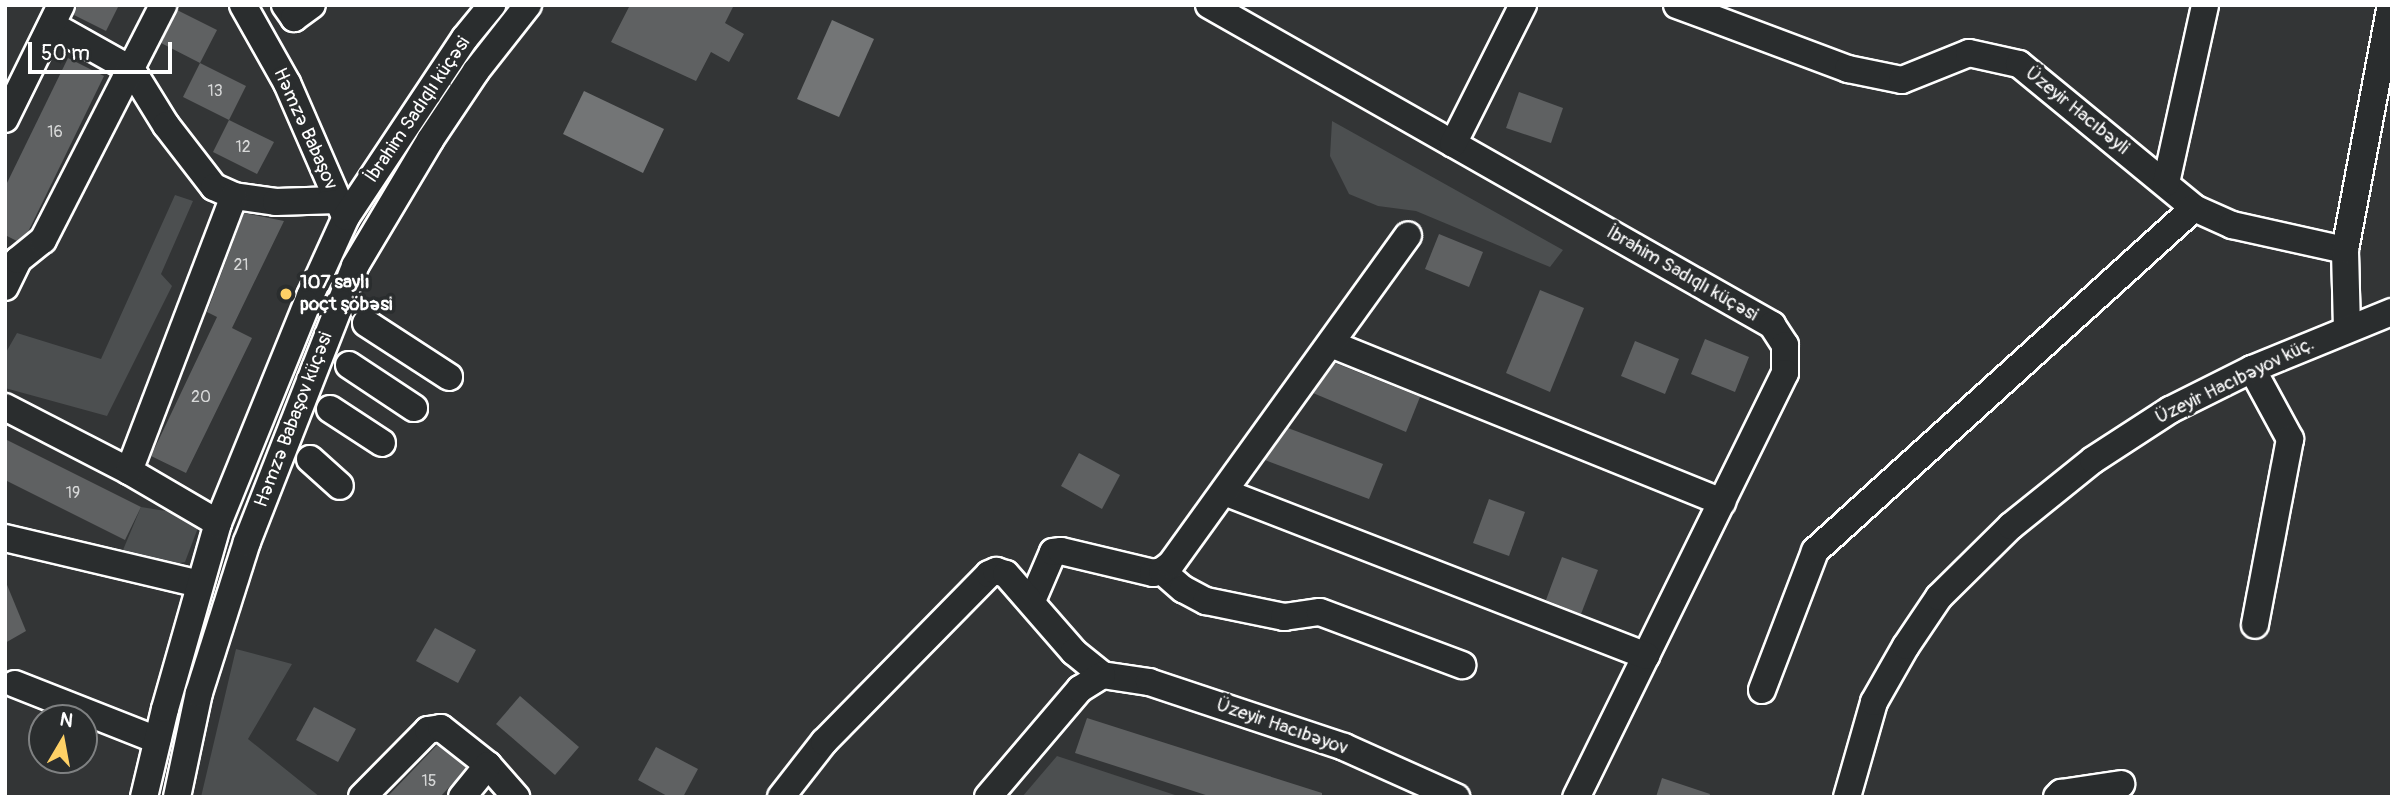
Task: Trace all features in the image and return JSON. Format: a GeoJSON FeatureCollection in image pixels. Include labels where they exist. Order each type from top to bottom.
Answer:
{"type":"FeatureCollection","features":[{"type":"Feature","properties":{"kind":"street"},"geometry":{"type":"LineString","coordinates":[[5,287],[18,260],[43,240],[163,5]]}},
{"type":"Feature","properties":{"kind":"street","name":"Həmzə Babaşov"},"geometry":{"type":"LineString","coordinates":[[243,5],[287,83],[341,209],[355,266]]}},
{"type":"Feature","properties":{"kind":"street"},"geometry":{"type":"LineString","coordinates":[[285,5],[294,18],[312,5]]}},
{"type":"Feature","properties":{"kind":"street","name":"İbrahim Sadıqlı küçəsi"},"geometry":{"type":"LineString","coordinates":[[341,209],[492,5]]}},
{"type":"Feature","properties":{"kind":"street","name":"Həmzə Babaşov küçəsi"},"geometry":{"type":"LineString","coordinates":[[177,797],[199,693],[247,542],[355,266],[437,128],[483,61],[528,5]]}},
{"type":"Feature","properties":{"kind":"street","name":"İbrahim Sadıqlı küçəsi"},"geometry":{"type":"LineString","coordinates":[[1209,5],[1772,325],[1785,345],[1785,373],[1576,797]]}},
{"type":"Feature","properties":{"kind":"street"},"geometry":{"type":"LineString","coordinates":[[1453,144],[1523,5]]}},
{"type":"Feature","properties":{"kind":"street","name":"Üzeyir Hacıbəyli"},"geometry":{"type":"LineString","coordinates":[[1677,5],[1848,69],[1902,80],[1969,53],[2019,64],[2194,208],[2232,225],[2345,250]]}},
{"type":"Feature","properties":{"kind":"street"},"geometry":{"type":"LineString","coordinates":[[2166,183],[2205,5]]}},
{"type":"Feature","properties":{"kind":"street"},"geometry":{"type":"LineString","coordinates":[[2347,328],[2345,250],[2391,5]]}},
{"type":"Feature","properties":{"kind":"street"},"geometry":{"type":"LineString","coordinates":[[5,119],[56,15],[132,70],[198,169],[214,187],[234,196],[341,209]]}},
{"type":"Feature","properties":{"kind":"street"},"geometry":{"type":"LineString","coordinates":[[129,471],[234,196]]}},
{"type":"Feature","properties":{"kind":"street"},"geometry":{"type":"LineString","coordinates":[[1762,690],[1815,551],[2194,208]]}},
{"type":"Feature","properties":{"kind":"street","name":"Həmzə Babaşov küçəsi"},"geometry":{"type":"LineString","coordinates":[[144,797],[199,584],[218,523],[310,296],[341,209]]}},
{"type":"Feature","properties":{"kind":"street"},"geometry":{"type":"LineString","coordinates":[[1032,601],[1053,552],[1061,551],[1153,573],[1162,571],[1224,492],[1408,235]]}},
{"type":"Feature","properties":{"kind":"street","name":"Üzeyir Hacıbəyov küç."},"geometry":{"type":"LineString","coordinates":[[1847,797],[1874,702],[1939,597],[2011,526],[2093,460],[2170,410],[2252,369],[2347,328],[2392,312]]}},
{"type":"Feature","properties":{"kind":"street"},"geometry":{"type":"LineString","coordinates":[[366,323],[449,377]]}},
{"type":"Feature","properties":{"kind":"street"},"geometry":{"type":"LineString","coordinates":[[1331,344],[1722,502]]}},
{"type":"Feature","properties":{"kind":"street"},"geometry":{"type":"LineString","coordinates":[[349,365],[414,408]]}},
{"type":"Feature","properties":{"kind":"street"},"geometry":{"type":"LineString","coordinates":[[2252,369],[2290,439],[2255,625]]}},
{"type":"Feature","properties":{"kind":"street"},"geometry":{"type":"LineString","coordinates":[[5,407],[129,471],[218,523]]}},
{"type":"Feature","properties":{"kind":"street"},"geometry":{"type":"LineString","coordinates":[[330,409],[382,443]]}},
{"type":"Feature","properties":{"kind":"street"},"geometry":{"type":"LineString","coordinates":[[310,459],[340,486]]}},
{"type":"Feature","properties":{"kind":"street"},"geometry":{"type":"LineString","coordinates":[[1224,492],[1646,656]]}},
{"type":"Feature","properties":{"kind":"street"},"geometry":{"type":"LineString","coordinates":[[5,538],[199,584]]}},
{"type":"Feature","properties":{"kind":"street"},"geometry":{"type":"LineString","coordinates":[[5,549],[34,545]]}},
{"type":"Feature","properties":{"kind":"street"},"geometry":{"type":"LineString","coordinates":[[781,797],[824,742],[989,574],[996,571],[1006,574],[1074,652],[1102,675],[1080,689],[988,797]]}},
{"type":"Feature","properties":{"kind":"street"},"geometry":{"type":"LineString","coordinates":[[1162,571],[1183,589],[1206,601],[1284,617],[1320,611],[1462,665]]}},
{"type":"Feature","properties":{"kind":"street","name":"Üzeyir Hacıbəyov"},"geometry":{"type":"LineString","coordinates":[[1102,675],[1149,682],[1344,747],[1448,795]]}},
{"type":"Feature","properties":{"kind":"street"},"geometry":{"type":"LineString","coordinates":[[15,684],[158,740]]}},
{"type":"Feature","properties":{"kind":"street"},"geometry":{"type":"LineString","coordinates":[[362,797],[428,730],[441,728],[488,765],[516,797]]}},
{"type":"Feature","properties":{"kind":"street"},"geometry":{"type":"LineString","coordinates":[[461,797],[488,765]]}},
{"type":"Feature","properties":{"kind":"street"},"geometry":{"type":"LineString","coordinates":[[2057,797],[2060,793],[2121,784]]}},
{"type":"Feature","properties":{"kind":"shaded area"},"geometry":{"type":"Polygon","coordinates":[[[832,20],[874,39],[839,117],[797,99],[832,20]]]}},
{"type":"Feature","properties":{"kind":"shaded area"},"geometry":{"type":"Polygon","coordinates":[[[584,91],[664,129],[643,173],[563,134],[584,91]]]}},
{"type":"Feature","properties":{"kind":"shaded area"},"geometry":{"type":"Polygon","coordinates":[[[1332,121],[1563,250],[1550,267],[1416,211],[1378,206],[1349,194],[1330,156],[1332,121]]]}},
{"type":"Feature","properties":{"kind":"shaded area"},"geometry":{"type":"Polygon","coordinates":[[[175,195],[193,201],[161,274],[172,286],[107,416],[5,388],[5,354],[17,333],[101,359],[175,195]]]}},
{"type":"Feature","properties":{"kind":"shaded area"},"geometry":{"type":"Polygon","coordinates":[[[141,507],[172,512],[199,525],[185,562],[165,566],[123,550],[141,507]]]}},
{"type":"Feature","properties":{"kind":"shaded area"},"geometry":{"type":"Polygon","coordinates":[[[236,649],[292,664],[248,739],[320,797],[201,797],[236,649]]]}},
{"type":"Feature","properties":{"kind":"shaded area"},"geometry":{"type":"Polygon","coordinates":[[[1057,756],[1181,797],[1022,797],[1057,756]]]}},
{"type":"Feature","properties":{"kind":"building"},"geometry":{"type":"Polygon","coordinates":[[[77,5],[119,5],[106,31],[74,15],[77,5]]]}},
{"type":"Feature","properties":{"kind":"building"},"geometry":{"type":"Polygon","coordinates":[[[630,5],[734,5],[725,23],[744,34],[729,62],[711,52],[696,81],[611,42],[630,5]]]}},
{"type":"Feature","properties":{"kind":"building"},"geometry":{"type":"Polygon","coordinates":[[[177,10],[217,30],[200,63],[161,43],[177,10]]]}},
{"type":"Feature","properties":{"kind":"building"},"geometry":{"type":"Polygon","coordinates":[[[68,58],[104,76],[28,232],[17,241],[5,235],[5,187],[68,58]]]}},
{"type":"Feature","properties":{"kind":"building"},"geometry":{"type":"Polygon","coordinates":[[[200,63],[246,86],[229,120],[183,97],[200,63]]]}},
{"type":"Feature","properties":{"kind":"building"},"geometry":{"type":"Polygon","coordinates":[[[1519,92],[1563,108],[1551,143],[1506,128],[1519,92]]]}},
{"type":"Feature","properties":{"kind":"building"},"geometry":{"type":"Polygon","coordinates":[[[229,120],[274,142],[257,174],[213,152],[229,120]]]}},
{"type":"Feature","properties":{"kind":"building"},"geometry":{"type":"Polygon","coordinates":[[[244,213],[284,221],[232,328],[252,338],[186,473],[151,456],[217,317],[207,312],[244,213]]]}},
{"type":"Feature","properties":{"kind":"building"},"geometry":{"type":"Polygon","coordinates":[[[1439,234],[1483,252],[1469,287],[1425,269],[1439,234]]]}},
{"type":"Feature","properties":{"kind":"building"},"geometry":{"type":"Polygon","coordinates":[[[1540,290],[1584,308],[1550,392],[1506,373],[1540,290]]]}},
{"type":"Feature","properties":{"kind":"building"},"geometry":{"type":"Polygon","coordinates":[[[1705,339],[1749,357],[1735,392],[1691,374],[1705,339]]]}},
{"type":"Feature","properties":{"kind":"building"},"geometry":{"type":"Polygon","coordinates":[[[1635,341],[1679,359],[1665,394],[1621,376],[1635,341]]]}},
{"type":"Feature","properties":{"kind":"building"},"geometry":{"type":"Polygon","coordinates":[[[1335,363],[1420,397],[1406,432],[1313,393],[1335,363]]]}},
{"type":"Feature","properties":{"kind":"building"},"geometry":{"type":"Polygon","coordinates":[[[1288,428],[1383,464],[1369,499],[1265,460],[1288,428]]]}},
{"type":"Feature","properties":{"kind":"building"},"geometry":{"type":"Polygon","coordinates":[[[5,439],[141,507],[125,540],[5,480],[5,439]]]}},
{"type":"Feature","properties":{"kind":"building"},"geometry":{"type":"Polygon","coordinates":[[[1079,453],[1120,475],[1102,509],[1061,486],[1079,453]]]}},
{"type":"Feature","properties":{"kind":"building"},"geometry":{"type":"Polygon","coordinates":[[[1489,499],[1525,512],[1509,556],[1473,543],[1489,499]]]}},
{"type":"Feature","properties":{"kind":"building"},"geometry":{"type":"Polygon","coordinates":[[[1562,557],[1598,570],[1581,614],[1546,600],[1562,557]]]}},
{"type":"Feature","properties":{"kind":"building"},"geometry":{"type":"Polygon","coordinates":[[[5,580],[26,631],[5,643],[5,580]]]}},
{"type":"Feature","properties":{"kind":"building"},"geometry":{"type":"Polygon","coordinates":[[[435,628],[476,650],[458,683],[416,661],[435,628]]]}},
{"type":"Feature","properties":{"kind":"building"},"geometry":{"type":"Polygon","coordinates":[[[520,696],[579,747],[555,775],[496,724],[520,696]]]}},
{"type":"Feature","properties":{"kind":"building"},"geometry":{"type":"Polygon","coordinates":[[[314,707],[356,729],[338,762],[296,740],[314,707]]]}},
{"type":"Feature","properties":{"kind":"building"},"geometry":{"type":"Polygon","coordinates":[[[1087,718],[1322,793],[1322,797],[1212,797],[1075,753],[1087,718]]]}},
{"type":"Feature","properties":{"kind":"building"},"geometry":{"type":"Polygon","coordinates":[[[437,745],[466,767],[440,797],[387,797],[437,745]]]}},
{"type":"Feature","properties":{"kind":"building"},"geometry":{"type":"Polygon","coordinates":[[[656,747],[698,769],[683,797],[669,797],[638,780],[656,747]]]}},
{"type":"Feature","properties":{"kind":"building"},"geometry":{"type":"Polygon","coordinates":[[[1662,778],[1710,794],[1709,797],[1656,797],[1662,778]]]}},
{"type":"Feature","properties":{"kind":"place","name":"107 saylı poçt şöbəsi"},"geometry":{"type":"Point","coordinates":[286,294]}}]}
